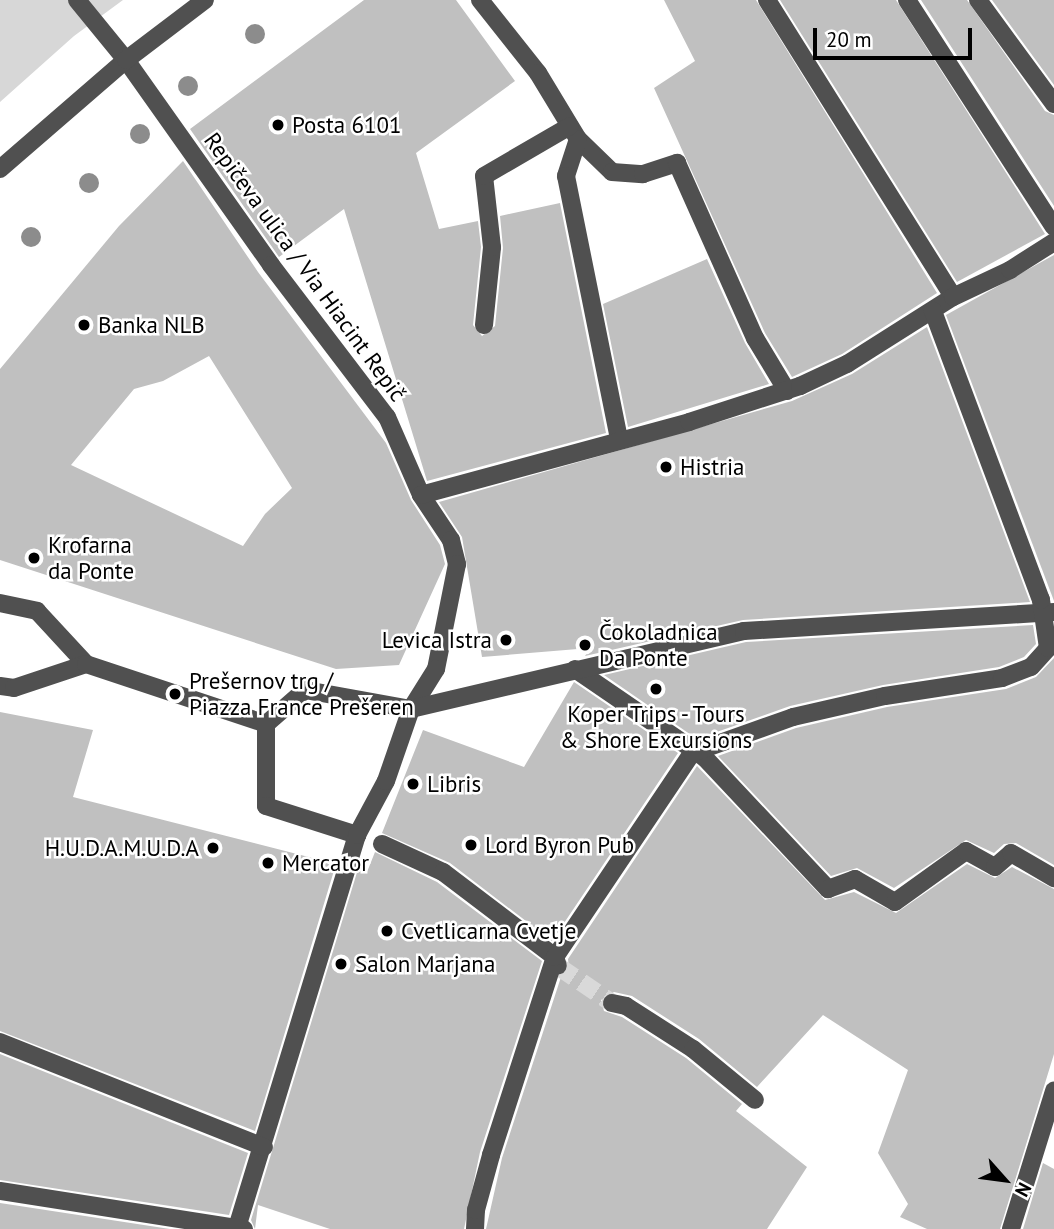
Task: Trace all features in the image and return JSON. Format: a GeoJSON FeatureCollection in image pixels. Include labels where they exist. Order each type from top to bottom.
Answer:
{"type":"FeatureCollection","features":[{"type":"Feature","properties":{"kind":"street","name":"Repičeva ulica / Via Hiacint Repič"},"geometry":{"type":"LineString","coordinates":[[77,0],[126,60],[264,255],[387,417],[421,495],[451,540],[457,564],[436,669],[411,709]]}},
{"type":"Feature","properties":{"kind":"street"},"geometry":{"type":"LineString","coordinates":[[0,169],[126,60],[205,0]]}},
{"type":"Feature","properties":{"kind":"street"},"geometry":{"type":"LineString","coordinates":[[480,0],[538,73],[574,133],[612,172],[643,174],[677,163],[755,338],[787,391]]}},
{"type":"Feature","properties":{"kind":"street"},"geometry":{"type":"LineString","coordinates":[[767,0],[953,297]]}},
{"type":"Feature","properties":{"kind":"street"},"geometry":{"type":"LineString","coordinates":[[907,0],[1054,227]]}},
{"type":"Feature","properties":{"kind":"street"},"geometry":{"type":"LineString","coordinates":[[978,0],[1054,104]]}},
{"type":"Feature","properties":{"kind":"street"},"geometry":{"type":"LineString","coordinates":[[484,325],[492,247],[484,176],[574,133]]}},
{"type":"Feature","properties":{"kind":"street"},"geometry":{"type":"LineString","coordinates":[[574,133],[566,176],[619,438]]}},
{"type":"Feature","properties":{"kind":"street"},"geometry":{"type":"LineString","coordinates":[[421,495],[619,438],[689,422],[787,391],[847,364],[953,297],[1010,270],[1054,242]]}},
{"type":"Feature","properties":{"kind":"street"},"geometry":{"type":"LineString","coordinates":[[475,1229],[475,1210],[491,1155],[557,962],[692,752],[793,717],[1022,671],[1048,648],[1048,613],[933,311]]}},
{"type":"Feature","properties":{"kind":"street"},"geometry":{"type":"LineString","coordinates":[[0,603],[37,611],[86,664],[266,724]]}},
{"type":"Feature","properties":{"kind":"street"},"geometry":{"type":"LineString","coordinates":[[357,835],[266,806],[266,724],[305,690],[411,709],[484,689],[744,631],[1048,613]]}},
{"type":"Feature","properties":{"kind":"street"},"geometry":{"type":"LineString","coordinates":[[0,686],[14,688],[86,664]]}},
{"type":"Feature","properties":{"kind":"street"},"geometry":{"type":"LineString","coordinates":[[575,669],[692,752],[705,758],[828,889],[855,879],[895,902],[966,850],[995,867],[1011,853],[1054,877]]}},
{"type":"Feature","properties":{"kind":"street"},"geometry":{"type":"LineString","coordinates":[[0,1191],[192,1225],[241,1228],[357,835],[386,781],[411,709]]}},
{"type":"Feature","properties":{"kind":"street"},"geometry":{"type":"LineString","coordinates":[[382,844],[443,872],[557,962]]}},
{"type":"Feature","properties":{"kind":"street"},"geometry":{"type":"LineString","coordinates":[[611,1003],[626,1006],[693,1049],[755,1100]]}},
{"type":"Feature","properties":{"kind":"street"},"geometry":{"type":"LineString","coordinates":[[0,1042],[264,1147]]}},
{"type":"Feature","properties":{"kind":"street"},"geometry":{"type":"LineString","coordinates":[[1010,1229],[1054,1091]]}},
{"type":"Feature","properties":{"kind":"shaded area"},"geometry":{"type":"Polygon","coordinates":[[[0,0],[123,0],[74,36],[0,102],[0,0]]]}},
{"type":"Feature","properties":{"kind":"building"},"geometry":{"type":"Polygon","coordinates":[[[364,0],[456,0],[515,81],[416,153],[439,229],[478,221],[481,247],[473,325],[482,336],[495,326],[503,248],[500,216],[560,203],[606,433],[427,481],[344,209],[279,257],[190,129],[364,0]]]}},
{"type":"Feature","properties":{"kind":"building"},"geometry":{"type":"Polygon","coordinates":[[[664,0],[756,0],[937,293],[842,354],[792,377],[765,333],[654,88],[695,61],[664,0]]]}},
{"type":"Feature","properties":{"kind":"building"},"geometry":{"type":"Polygon","coordinates":[[[780,0],[896,0],[1045,234],[957,282],[780,0]]]}},
{"type":"Feature","properties":{"kind":"building"},"geometry":{"type":"Polygon","coordinates":[[[921,0],[967,0],[1045,111],[1054,115],[1054,206],[921,0]]]}},
{"type":"Feature","properties":{"kind":"building"},"geometry":{"type":"Polygon","coordinates":[[[992,0],[1054,0],[1054,85],[992,0]]]}},
{"type":"Feature","properties":{"kind":"building"},"geometry":{"type":"Polygon","coordinates":[[[183,161],[258,272],[386,443],[411,500],[440,545],[445,564],[399,665],[336,669],[0,560],[0,369],[119,226],[183,161]],[[209,356],[163,381],[134,389],[71,465],[243,546],[265,514],[292,488],[209,356]]]}},
{"type":"Feature","properties":{"kind":"building"},"geometry":{"type":"Polygon","coordinates":[[[1054,255],[1054,601],[946,315],[1054,255]]]}},
{"type":"Feature","properties":{"kind":"building"},"geometry":{"type":"Polygon","coordinates":[[[707,259],[745,343],[769,384],[628,427],[603,304],[707,259]]]}},
{"type":"Feature","properties":{"kind":"building"},"geometry":{"type":"Polygon","coordinates":[[[927,327],[1030,602],[743,620],[585,656],[590,648],[482,657],[462,537],[439,502],[792,401],[852,374],[927,327]]]}},
{"type":"Feature","properties":{"kind":"building"},"geometry":{"type":"Polygon","coordinates":[[[1033,625],[1036,644],[1024,657],[999,667],[883,685],[790,706],[697,739],[604,675],[746,642],[1033,625]]]}},
{"type":"Feature","properties":{"kind":"building"},"geometry":{"type":"Polygon","coordinates":[[[1054,658],[1054,865],[1016,843],[1004,844],[994,853],[966,840],[894,888],[857,868],[831,876],[718,756],[796,728],[887,707],[1006,689],[1036,677],[1054,658]]]}},
{"type":"Feature","properties":{"kind":"building"},"geometry":{"type":"Polygon","coordinates":[[[574,682],[678,753],[552,941],[450,863],[382,833],[423,730],[524,767],[574,682]]]}},
{"type":"Feature","properties":{"kind":"building"},"geometry":{"type":"Polygon","coordinates":[[[0,712],[93,730],[73,797],[336,864],[255,1131],[0,1031],[0,712]]]}},
{"type":"Feature","properties":{"kind":"building"},"geometry":{"type":"Polygon","coordinates":[[[697,766],[825,900],[854,892],[896,913],[967,864],[995,878],[1012,867],[1054,889],[1054,1054],[1000,1229],[927,1229],[900,1217],[908,1204],[878,1153],[908,1070],[823,1015],[757,1087],[699,1039],[632,996],[614,992],[601,1000],[604,1011],[622,1017],[686,1058],[742,1104],[736,1111],[807,1167],[767,1229],[486,1229],[502,1158],[561,977],[569,969],[568,959],[697,766]]]}},
{"type":"Feature","properties":{"kind":"building"},"geometry":{"type":"Polygon","coordinates":[[[375,852],[437,882],[542,961],[480,1152],[464,1229],[330,1229],[258,1205],[255,1229],[251,1220],[358,869],[367,872],[375,852]]]}},
{"type":"Feature","properties":{"kind":"building"},"geometry":{"type":"Polygon","coordinates":[[[0,1054],[248,1153],[229,1215],[0,1180],[0,1054]]]}},
{"type":"Feature","properties":{"kind":"building"},"geometry":{"type":"Polygon","coordinates":[[[1043,1163],[1054,1169],[1054,1229],[1023,1229],[1043,1163]]]}},
{"type":"Feature","properties":{"kind":"building"},"geometry":{"type":"Polygon","coordinates":[[[0,1203],[170,1229],[0,1229],[0,1203]]]}},
{"type":"Feature","properties":{"kind":"tunnel"},"geometry":{"type":"LineString","coordinates":[[559,967],[612,1003]]}},
{"type":"Feature","properties":{"kind":"place","name":"Posta 6101"},"geometry":{"type":"Point","coordinates":[278,125]}},
{"type":"Feature","properties":{"kind":"place","name":"Banka NLB"},"geometry":{"type":"Point","coordinates":[84,325]}},
{"type":"Feature","properties":{"kind":"place","name":"Histria"},"geometry":{"type":"Point","coordinates":[666,467]}},
{"type":"Feature","properties":{"kind":"place","name":"Krofarna da Ponte"},"geometry":{"type":"Point","coordinates":[34,558]}},
{"type":"Feature","properties":{"kind":"place","name":"Levica Istra"},"geometry":{"type":"Point","coordinates":[506,640]}},
{"type":"Feature","properties":{"kind":"place","name":"Čokoladnica Da Ponte"},"geometry":{"type":"Point","coordinates":[585,645]}},
{"type":"Feature","properties":{"kind":"place","name":"Koper Trips - Tours & Shore Excursions"},"geometry":{"type":"Point","coordinates":[656,689]}},
{"type":"Feature","properties":{"kind":"place","name":"Prešernov trg / Piazza France Prešeren"},"geometry":{"type":"Point","coordinates":[175,694]}},
{"type":"Feature","properties":{"kind":"place","name":"Libris"},"geometry":{"type":"Point","coordinates":[413,784]}},
{"type":"Feature","properties":{"kind":"place","name":"Lord Byron Pub"},"geometry":{"type":"Point","coordinates":[471,845]}},
{"type":"Feature","properties":{"kind":"place","name":"H.U.D.A.M.U.D.A"},"geometry":{"type":"Point","coordinates":[213,848]}},
{"type":"Feature","properties":{"kind":"place","name":"Mercator"},"geometry":{"type":"Point","coordinates":[268,863]}},
{"type":"Feature","properties":{"kind":"place","name":"Cvetlicarna Cvetje"},"geometry":{"type":"Point","coordinates":[387,931]}},
{"type":"Feature","properties":{"kind":"place","name":"Salon Marjana"},"geometry":{"type":"Point","coordinates":[341,964]}}]}
